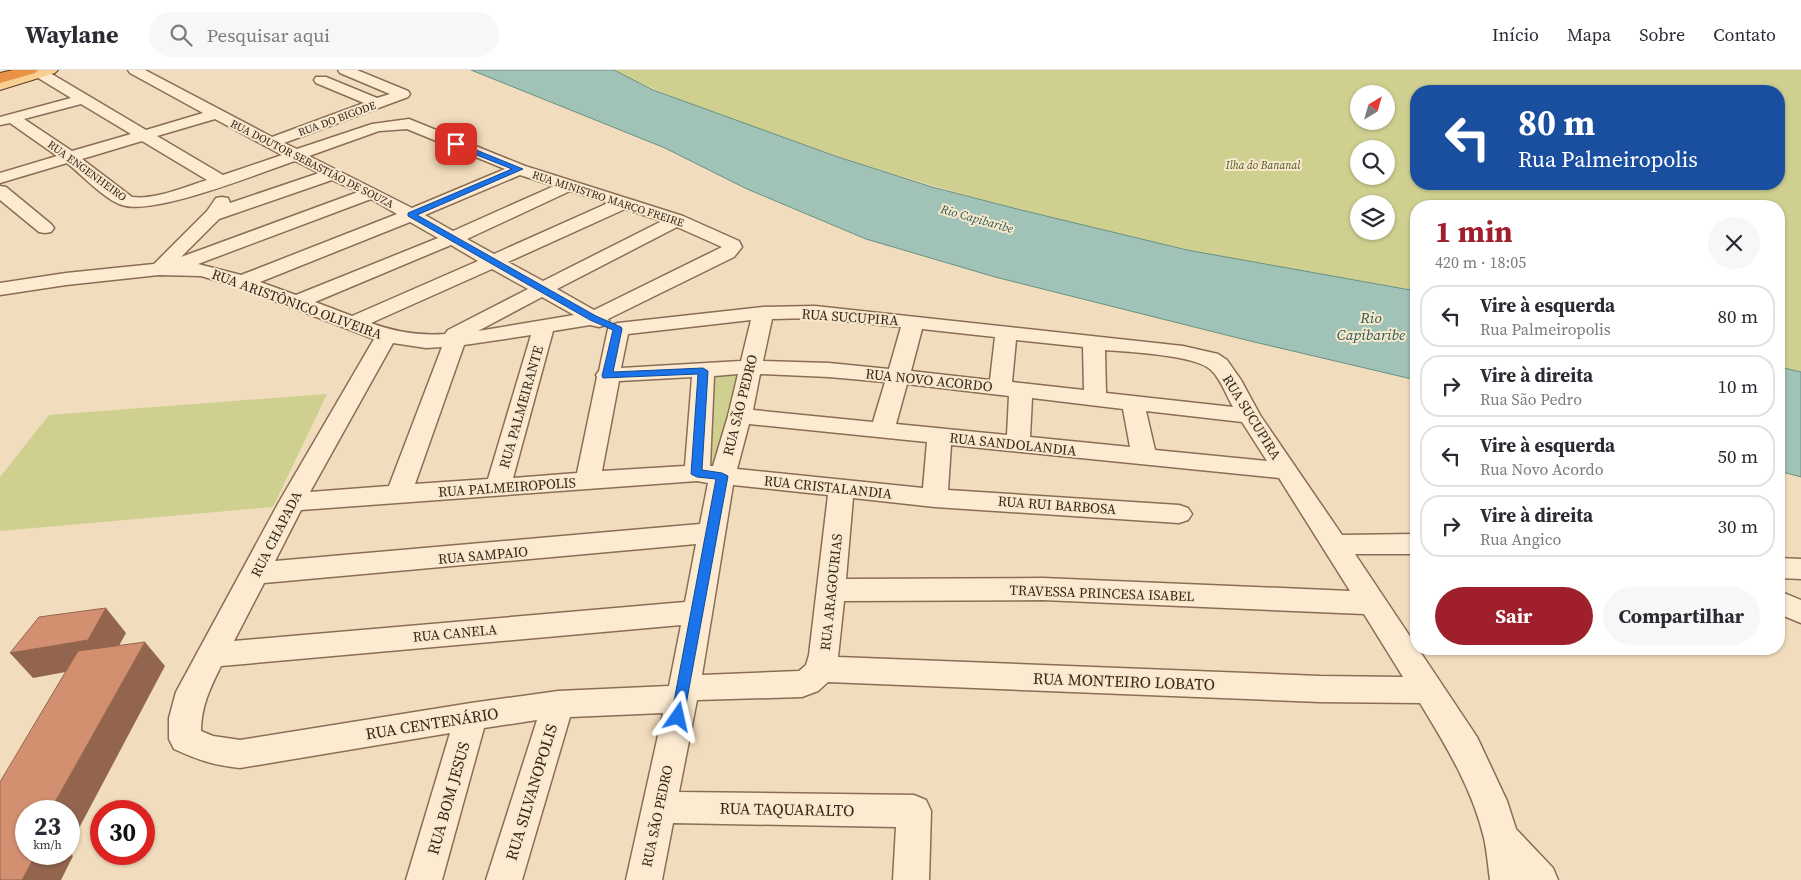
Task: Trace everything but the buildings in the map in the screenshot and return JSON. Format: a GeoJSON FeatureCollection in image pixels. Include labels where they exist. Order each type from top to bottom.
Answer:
{"type":"FeatureCollection","features":[{"type":"Feature","properties":{"kind":"highway"},"geometry":{"type":"LineString","coordinates":[[0,78],[40,71]]}},
{"type":"Feature","properties":{"kind":"main road"},"geometry":{"type":"LineString","coordinates":[[0,85],[40,71]]}},
{"type":"Feature","properties":{"kind":"street","name":"RUA DOUTOR SEBASTIÃO DE SOUZA"},"geometry":{"type":"LineString","coordinates":[[135,70],[270,143],[372,193],[593,318],[618,329]]}},
{"type":"Feature","properties":{"kind":"street","name":"RUA DO BIGODE"},"geometry":{"type":"LineString","coordinates":[[270,143],[404,94],[345,70]]}},
{"type":"Feature","properties":{"kind":"street"},"geometry":{"type":"LineString","coordinates":[[40,71],[221,181],[224,195],[221,204],[164,269]]}},
{"type":"Feature","properties":{"kind":"street"},"geometry":{"type":"LineString","coordinates":[[321,80],[378,104]]}},
{"type":"Feature","properties":{"kind":"street"},"geometry":{"type":"LineString","coordinates":[[6,120],[84,99]]}},
{"type":"Feature","properties":{"kind":"street"},"geometry":{"type":"LineString","coordinates":[[0,178],[215,114]]}},
{"type":"Feature","properties":{"kind":"street","name":"RUA ENGENHEIRO"},"geometry":{"type":"LineString","coordinates":[[6,120],[70,157],[127,202],[140,203],[173,196],[221,181]]}},
{"type":"Feature","properties":{"kind":"street","name":"RUA MINISTRO MARÇO FREIRE"},"geometry":{"type":"LineString","coordinates":[[297,156],[377,127],[400,124],[416,126],[519,169],[677,220],[732,245]]}},
{"type":"Feature","properties":{"kind":"street"},"geometry":{"type":"LineString","coordinates":[[221,181],[297,156]]}},
{"type":"Feature","properties":{"kind":"street"},"geometry":{"type":"LineString","coordinates":[[242,282],[411,215],[519,169]]}},
{"type":"Feature","properties":{"kind":"street"},"geometry":{"type":"LineString","coordinates":[[213,215],[333,174]]}},
{"type":"Feature","properties":{"kind":"street"},"geometry":{"type":"LineString","coordinates":[[298,302],[453,238],[567,186]]}},
{"type":"Feature","properties":{"kind":"street"},"geometry":{"type":"LineString","coordinates":[[0,191],[44,228]]}},
{"type":"Feature","properties":{"kind":"street"},"geometry":{"type":"LineString","coordinates":[[164,269],[372,193]]}},
{"type":"Feature","properties":{"kind":"street"},"geometry":{"type":"LineString","coordinates":[[352,324],[624,203]]}},
{"type":"Feature","properties":{"kind":"street"},"geometry":{"type":"LineString","coordinates":[[399,495],[449,340],[677,220]]}},
{"type":"Feature","properties":{"kind":"street","name":"RUA ARISTÔNICO OLIVEIRA"},"geometry":{"type":"LineString","coordinates":[[0,289],[66,279],[164,269],[202,270],[298,302],[386,336],[419,341],[449,340],[544,328],[593,318],[727,253],[732,249],[732,245]]}},
{"type":"Feature","properties":{"kind":"street","name":"RUA SUCUPIRA"},"geometry":{"type":"LineString","coordinates":[[763,313],[815,312],[913,322],[1183,352],[1210,359],[1219,366],[1230,380],[1249,416],[1287,471],[1465,746],[1490,801],[1502,840],[1508,880]]}},
{"type":"Feature","properties":{"kind":"street"},"geometry":{"type":"LineString","coordinates":[[588,481],[607,376],[618,329],[763,313]]}},
{"type":"Feature","properties":{"kind":"street","name":"RUA SÃO PEDRO"},"geometry":{"type":"LineString","coordinates":[[709,475],[740,416],[749,367],[763,313]]}},
{"type":"Feature","properties":{"kind":"street"},"geometry":{"type":"LineString","coordinates":[[884,430],[913,322]]}},
{"type":"Feature","properties":{"kind":"street","name":"RUA PALMEIRANTE"},"geometry":{"type":"LineString","coordinates":[[498,487],[544,328]]}},
{"type":"Feature","properties":{"kind":"street"},"geometry":{"type":"LineString","coordinates":[[1006,332],[1010,389],[1018,445]]}},
{"type":"Feature","properties":{"kind":"street","name":"RUA CHAPADA"},"geometry":{"type":"LineString","coordinates":[[185,739],[185,718],[192,692],[292,502],[386,336]]}},
{"type":"Feature","properties":{"kind":"street"},"geometry":{"type":"LineString","coordinates":[[1094,342],[1095,398]]}},
{"type":"Feature","properties":{"kind":"street","name":"RUA NOVO ACORDO"},"geometry":{"type":"LineString","coordinates":[[607,376],[749,367],[829,370],[898,376],[1249,416]]}},
{"type":"Feature","properties":{"kind":"street","name":"RUA SÃO PEDRO"},"geometry":{"type":"LineString","coordinates":[[644,880],[683,694],[710,533],[709,475],[703,371]]}},
{"type":"Feature","properties":{"kind":"street"},"geometry":{"type":"LineString","coordinates":[[1133,403],[1144,457]]}},
{"type":"Feature","properties":{"kind":"street","name":"RUA SANDOLANDIA"},"geometry":{"type":"LineString","coordinates":[[740,416],[1287,471]]}},
{"type":"Feature","properties":{"kind":"street"},"geometry":{"type":"LineString","coordinates":[[935,498],[939,437]]}},
{"type":"Feature","properties":{"kind":"street","name":"RUA PALMEIROPOLIS"},"geometry":{"type":"LineString","coordinates":[[292,502],[588,481],[709,475]]}},
{"type":"Feature","properties":{"kind":"street","name":"RUA CRISTALANDIA"},"geometry":{"type":"LineString","coordinates":[[709,475],[935,498]]}},
{"type":"Feature","properties":{"kind":"street","name":"RUA ARAGOURIAS"},"geometry":{"type":"LineString","coordinates":[[811,676],[824,656],[841,489]]}},
{"type":"Feature","properties":{"kind":"street","name":"RUA RUI BARBOSA"},"geometry":{"type":"LineString","coordinates":[[935,498],[1179,514]]}},
{"type":"Feature","properties":{"kind":"street","name":"RUA SAMPAIO"},"geometry":{"type":"LineString","coordinates":[[256,573],[523,552],[710,533]]}},
{"type":"Feature","properties":{"kind":"street"},"geometry":{"type":"LineString","coordinates":[[1335,545],[1410,544]]}},
{"type":"Feature","properties":{"kind":"street"},"geometry":{"type":"LineString","coordinates":[[1785,568],[1801,569]]}},
{"type":"Feature","properties":{"kind":"street","name":"TRAVESSA PRINCESA ISABEL"},"geometry":{"type":"LineString","coordinates":[[831,590],[1043,589],[1372,603]]}},
{"type":"Feature","properties":{"kind":"street"},"geometry":{"type":"LineString","coordinates":[[1785,605],[1801,612]]}},
{"type":"Feature","properties":{"kind":"street","name":"RUA CANELA"},"geometry":{"type":"LineString","coordinates":[[213,655],[697,612]]}},
{"type":"Feature","properties":{"kind":"street","name":"RUA MONTEIRO LOBATO"},"geometry":{"type":"LineString","coordinates":[[811,676],[1428,690]]}},
{"type":"Feature","properties":{"kind":"street","name":"RUA CENTENÁRIO"},"geometry":{"type":"LineString","coordinates":[[185,739],[210,750],[240,754],[471,716],[558,704],[683,694],[811,676]]}},
{"type":"Feature","properties":{"kind":"street","name":"RUA SILVANOPOLIS"},"geometry":{"type":"LineString","coordinates":[[504,880],[558,704]]}},
{"type":"Feature","properties":{"kind":"street","name":"RUA BOM JESUS"},"geometry":{"type":"LineString","coordinates":[[424,880],[471,716]]}},
{"type":"Feature","properties":{"kind":"street","name":"RUA TAQUARALTO"},"geometry":{"type":"LineString","coordinates":[[659,807],[914,810],[911,880]]}},
{"type":"Feature","properties":{"kind":"street","name":"RUA SUCUPIRA"},"geometry":{"type":"LineString","coordinates":[[1502,840],[1540,880]]}},
{"type":"Feature","properties":{"kind":"green space","name":"Ilha do Bananal"},"geometry":{"type":"Polygon","coordinates":[[[614,70],[1801,70],[1801,372],[1785,368],[1785,200],[1410,200],[1410,290],[1214,255],[1085,226],[936,187],[887,172],[700,108],[614,70]]]}},
{"type":"Feature","properties":{"kind":"green space"},"geometry":{"type":"Polygon","coordinates":[[[743,372],[723,464],[704,466],[710,373],[743,372]]]}},
{"type":"Feature","properties":{"kind":"green space"},"geometry":{"type":"Polygon","coordinates":[[[327,394],[273,507],[0,531],[0,477],[49,415],[327,394]]]}},
{"type":"Feature","properties":{"kind":"water","name":"Rio Capibaribe"},"geometry":{"type":"Polygon","coordinates":[[[471,70],[614,70],[653,90],[835,156],[932,187],[1187,250],[1410,290],[1410,379],[1250,341],[995,277],[866,239],[747,189],[665,148],[471,70]]]}},
{"type":"Feature","properties":{"kind":"water"},"geometry":{"type":"Polygon","coordinates":[[[1785,368],[1801,372],[1801,477],[1785,473],[1785,368]]]}},
{"type":"Feature","properties":{"kind":"route"},"geometry":{"type":"LineString","coordinates":[[456,144],[519,169],[411,215],[593,318],[618,329],[607,376],[703,371],[697,474],[722,476],[710,533],[678,717]]}}]}
